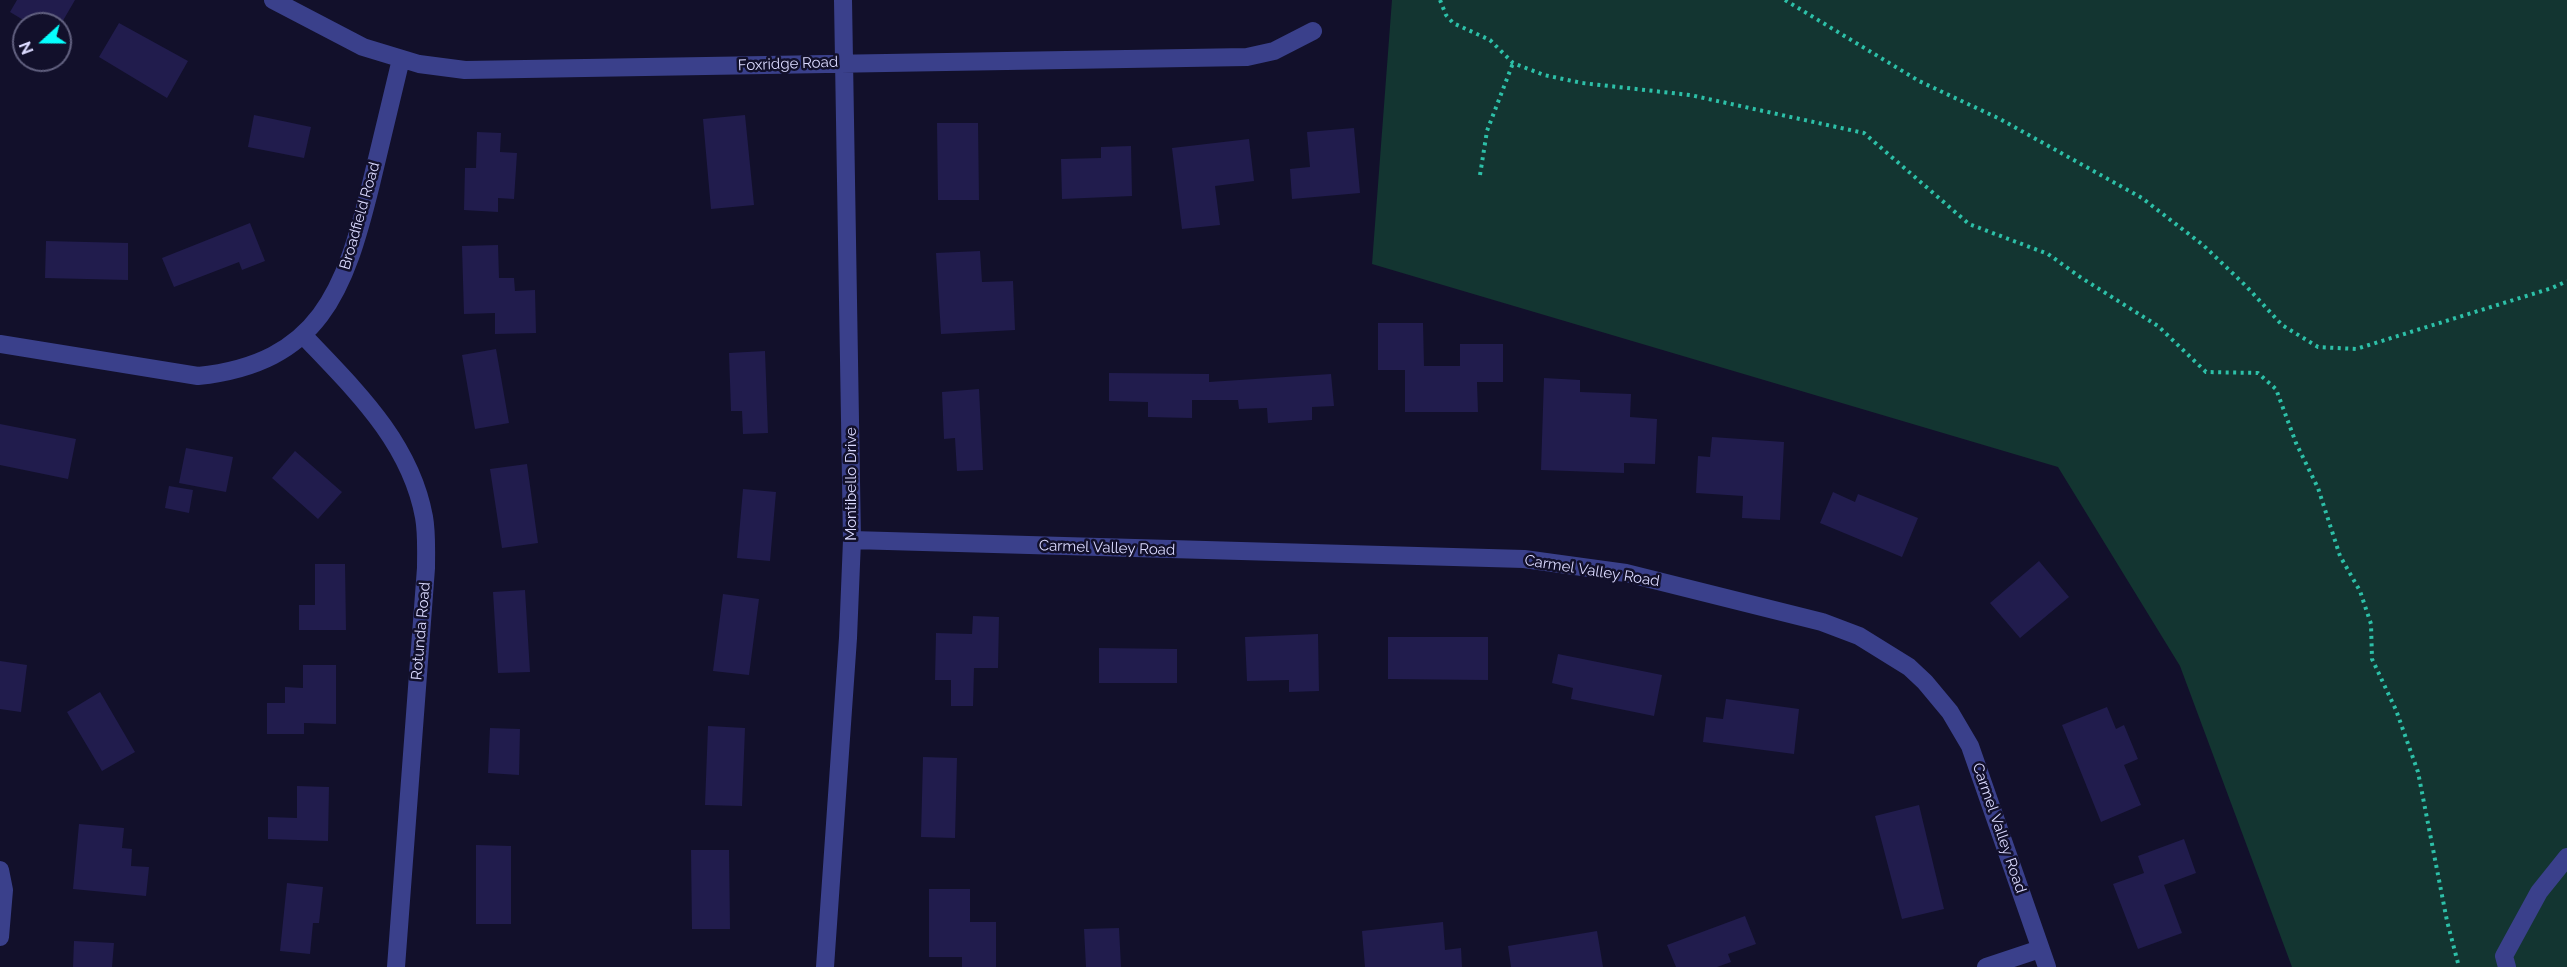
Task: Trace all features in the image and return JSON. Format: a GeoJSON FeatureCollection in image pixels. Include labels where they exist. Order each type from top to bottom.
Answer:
{"type":"FeatureCollection","features":[{"type":"Feature","properties":{"kind":"street","name":"Foxridge Road"},"geometry":{"type":"LineString","coordinates":[[273,0],[363,47],[401,59],[465,70],[1247,57],[1278,49],[1313,31]]}},
{"type":"Feature","properties":{"kind":"street","name":"Montibello Drive"},"geometry":{"type":"LineString","coordinates":[[825,967],[848,638],[852,540],[843,0]]}},
{"type":"Feature","properties":{"kind":"street","name":"Broadfield Road"},"geometry":{"type":"LineString","coordinates":[[0,344],[198,376],[254,365],[268,359],[303,335],[323,312],[348,266],[365,207],[401,59]]}},
{"type":"Feature","properties":{"kind":"street","name":"Rotunda Road"},"geometry":{"type":"LineString","coordinates":[[303,335],[387,428],[413,478],[425,523],[426,568],[396,967]]}},
{"type":"Feature","properties":{"kind":"street","name":"Carmel Valley Road"},"geometry":{"type":"LineString","coordinates":[[852,540],[1524,560],[1626,573],[1822,622],[1859,636],[1893,655],[1925,682],[1950,712],[1978,764],[2047,967]]}},
{"type":"Feature","properties":{"kind":"street"},"geometry":{"type":"LineString","coordinates":[[2507,967],[2504,956],[2539,892],[2567,856]]}},
{"type":"Feature","properties":{"kind":"street"},"geometry":{"type":"LineString","coordinates":[[0,870],[4,890],[0,937]]}},
{"type":"Feature","properties":{"kind":"street"},"geometry":{"type":"LineString","coordinates":[[1986,967],[2040,949]]}},
{"type":"Feature","properties":{"kind":"path"},"geometry":{"type":"LineString","coordinates":[[1440,0],[1446,15],[1453,23],[1490,40],[1514,63],[1544,75],[1582,83],[1690,95],[1864,133],[1969,224],[2048,254],[2105,294],[2158,326],[2206,372],[2258,373],[2276,389],[2296,443],[2318,488],[2340,556],[2360,591],[2371,624],[2372,659],[2396,710],[2418,772],[2447,921],[2459,967]]}},
{"type":"Feature","properties":{"kind":"path"},"geometry":{"type":"LineString","coordinates":[[1785,0],[1919,81],[2000,119],[2142,198],[2203,245],[2282,325],[2318,347],[2356,349],[2552,288],[2567,281]]}},
{"type":"Feature","properties":{"kind":"path"},"geometry":{"type":"LineString","coordinates":[[1480,175],[1486,131],[1514,63]]}},
{"type":"Feature","properties":{"kind":"green space"},"geometry":{"type":"Polygon","coordinates":[[[1392,0],[2567,0],[2567,967],[2292,967],[2180,666],[2058,467],[1372,264],[1392,0]]]}},
{"type":"Feature","properties":{"kind":"building"},"geometry":{"type":"Polygon","coordinates":[[[17,0],[75,0],[68,12],[10,12],[17,0]]]}},
{"type":"Feature","properties":{"kind":"building"},"geometry":{"type":"Polygon","coordinates":[[[119,23],[188,61],[167,98],[99,57],[119,23]]]}},
{"type":"Feature","properties":{"kind":"building"},"geometry":{"type":"Polygon","coordinates":[[[254,115],[311,127],[304,158],[248,147],[254,115]]]}},
{"type":"Feature","properties":{"kind":"building"},"geometry":{"type":"Polygon","coordinates":[[[745,115],[754,205],[711,209],[703,119],[745,115]]]}},
{"type":"Feature","properties":{"kind":"building"},"geometry":{"type":"Polygon","coordinates":[[[937,123],[978,123],[979,200],[938,200],[937,123]]]}},
{"type":"Feature","properties":{"kind":"building"},"geometry":{"type":"Polygon","coordinates":[[[1354,128],[1360,193],[1292,199],[1290,169],[1310,167],[1307,132],[1354,128]]]}},
{"type":"Feature","properties":{"kind":"building"},"geometry":{"type":"Polygon","coordinates":[[[477,132],[501,133],[500,152],[517,153],[514,199],[498,198],[498,212],[464,210],[465,168],[476,168],[477,132]]]}},
{"type":"Feature","properties":{"kind":"building"},"geometry":{"type":"Polygon","coordinates":[[[1249,139],[1254,181],[1215,186],[1220,225],[1182,229],[1172,148],[1249,139]]]}},
{"type":"Feature","properties":{"kind":"building"},"geometry":{"type":"Polygon","coordinates":[[[1131,146],[1132,196],[1062,199],[1061,159],[1101,158],[1101,147],[1131,146]]]}},
{"type":"Feature","properties":{"kind":"building"},"geometry":{"type":"Polygon","coordinates":[[[250,223],[265,261],[242,270],[239,262],[174,287],[162,258],[250,223]]]}},
{"type":"Feature","properties":{"kind":"building"},"geometry":{"type":"Polygon","coordinates":[[[46,241],[128,243],[128,280],[45,278],[46,241]]]}},
{"type":"Feature","properties":{"kind":"building"},"geometry":{"type":"Polygon","coordinates":[[[498,245],[499,278],[514,278],[515,291],[535,290],[536,333],[495,334],[495,313],[464,314],[462,246],[498,245]]]}},
{"type":"Feature","properties":{"kind":"building"},"geometry":{"type":"Polygon","coordinates":[[[980,251],[982,282],[1013,281],[1015,330],[941,334],[936,253],[980,251]]]}},
{"type":"Feature","properties":{"kind":"building"},"geometry":{"type":"Polygon","coordinates":[[[1378,323],[1423,323],[1424,366],[1460,366],[1460,344],[1503,344],[1503,382],[1477,382],[1478,412],[1405,412],[1405,370],[1378,370],[1378,323]]]}},
{"type":"Feature","properties":{"kind":"building"},"geometry":{"type":"Polygon","coordinates":[[[496,349],[509,423],[475,429],[462,355],[496,349]]]}},
{"type":"Feature","properties":{"kind":"building"},"geometry":{"type":"Polygon","coordinates":[[[765,351],[768,433],[743,434],[742,411],[731,411],[729,353],[765,351]]]}},
{"type":"Feature","properties":{"kind":"building"},"geometry":{"type":"Polygon","coordinates":[[[1109,373],[1209,374],[1209,382],[1331,374],[1334,406],[1312,407],[1312,420],[1268,423],[1267,408],[1239,409],[1238,400],[1192,400],[1192,418],[1148,417],[1148,402],[1109,401],[1109,373]]]}},
{"type":"Feature","properties":{"kind":"building"},"geometry":{"type":"Polygon","coordinates":[[[1544,378],[1580,380],[1580,392],[1631,394],[1630,417],[1657,419],[1655,464],[1624,463],[1624,473],[1541,470],[1544,378]]]}},
{"type":"Feature","properties":{"kind":"building"},"geometry":{"type":"Polygon","coordinates":[[[979,389],[983,470],[957,471],[955,438],[944,439],[942,392],[979,389]]]}},
{"type":"Feature","properties":{"kind":"building"},"geometry":{"type":"Polygon","coordinates":[[[0,424],[76,439],[68,479],[0,465],[0,424]]]}},
{"type":"Feature","properties":{"kind":"building"},"geometry":{"type":"Polygon","coordinates":[[[1712,437],[1784,442],[1780,520],[1742,518],[1743,496],[1696,493],[1698,456],[1710,457],[1712,437]]]}},
{"type":"Feature","properties":{"kind":"building"},"geometry":{"type":"Polygon","coordinates":[[[186,448],[233,457],[226,492],[179,483],[186,448]]]}},
{"type":"Feature","properties":{"kind":"building"},"geometry":{"type":"Polygon","coordinates":[[[295,451],[342,492],[318,519],[272,478],[295,451]]]}},
{"type":"Feature","properties":{"kind":"building"},"geometry":{"type":"Polygon","coordinates":[[[527,464],[538,543],[502,548],[490,469],[527,464]]]}},
{"type":"Feature","properties":{"kind":"building"},"geometry":{"type":"Polygon","coordinates":[[[169,486],[193,490],[189,513],[165,508],[169,486]]]}},
{"type":"Feature","properties":{"kind":"building"},"geometry":{"type":"Polygon","coordinates":[[[743,489],[776,492],[770,561],[737,558],[743,489]]]}},
{"type":"Feature","properties":{"kind":"building"},"geometry":{"type":"Polygon","coordinates":[[[1833,492],[1855,502],[1858,494],[1918,518],[1902,557],[1820,523],[1833,492]]]}},
{"type":"Feature","properties":{"kind":"building"},"geometry":{"type":"Polygon","coordinates":[[[2039,561],[2069,597],[2020,638],[1990,603],[2039,561]]]}},
{"type":"Feature","properties":{"kind":"building"},"geometry":{"type":"Polygon","coordinates":[[[315,564],[345,564],[346,630],[299,630],[299,605],[315,605],[315,564]]]}},
{"type":"Feature","properties":{"kind":"building"},"geometry":{"type":"Polygon","coordinates":[[[525,590],[530,672],[498,673],[493,592],[525,590]]]}},
{"type":"Feature","properties":{"kind":"building"},"geometry":{"type":"Polygon","coordinates":[[[723,594],[759,599],[749,675],[713,671],[723,594]]]}},
{"type":"Feature","properties":{"kind":"building"},"geometry":{"type":"Polygon","coordinates":[[[973,616],[999,617],[998,668],[974,668],[973,706],[951,706],[951,680],[935,680],[936,633],[972,634],[973,616]]]}},
{"type":"Feature","properties":{"kind":"building"},"geometry":{"type":"Polygon","coordinates":[[[1318,634],[1319,691],[1289,692],[1289,680],[1247,681],[1245,637],[1318,634]]]}},
{"type":"Feature","properties":{"kind":"building"},"geometry":{"type":"Polygon","coordinates":[[[1388,637],[1488,637],[1488,680],[1388,679],[1388,637]]]}},
{"type":"Feature","properties":{"kind":"building"},"geometry":{"type":"Polygon","coordinates":[[[1099,648],[1177,649],[1177,683],[1099,683],[1099,648]]]}},
{"type":"Feature","properties":{"kind":"building"},"geometry":{"type":"Polygon","coordinates":[[[1558,654],[1662,675],[1654,716],[1571,699],[1573,688],[1552,683],[1558,654]]]}},
{"type":"Feature","properties":{"kind":"building"},"geometry":{"type":"Polygon","coordinates":[[[0,661],[27,665],[21,712],[0,709],[0,661]]]}},
{"type":"Feature","properties":{"kind":"building"},"geometry":{"type":"Polygon","coordinates":[[[303,665],[336,665],[336,724],[304,723],[304,734],[267,734],[267,703],[285,703],[285,687],[303,688],[303,665]]]}},
{"type":"Feature","properties":{"kind":"building"},"geometry":{"type":"Polygon","coordinates":[[[100,692],[135,752],[102,771],[67,712],[100,692]]]}},
{"type":"Feature","properties":{"kind":"building"},"geometry":{"type":"Polygon","coordinates":[[[1726,699],[1799,709],[1794,754],[1703,742],[1706,717],[1723,719],[1726,699]]]}},
{"type":"Feature","properties":{"kind":"building"},"geometry":{"type":"Polygon","coordinates":[[[2107,707],[2116,729],[2124,725],[2138,759],[2124,765],[2141,805],[2101,822],[2062,725],[2107,707]]]}},
{"type":"Feature","properties":{"kind":"building"},"geometry":{"type":"Polygon","coordinates":[[[708,726],[745,728],[742,806],[705,805],[708,726]]]}},
{"type":"Feature","properties":{"kind":"building"},"geometry":{"type":"Polygon","coordinates":[[[490,728],[520,729],[519,775],[488,773],[490,728]]]}},
{"type":"Feature","properties":{"kind":"building"},"geometry":{"type":"Polygon","coordinates":[[[923,757],[957,758],[955,838],[921,837],[923,757]]]}},
{"type":"Feature","properties":{"kind":"building"},"geometry":{"type":"Polygon","coordinates":[[[297,786],[329,787],[328,841],[268,839],[268,817],[297,818],[297,786]]]}},
{"type":"Feature","properties":{"kind":"building"},"geometry":{"type":"Polygon","coordinates":[[[1919,805],[1944,909],[1902,919],[1875,816],[1919,805]]]}},
{"type":"Feature","properties":{"kind":"building"},"geometry":{"type":"Polygon","coordinates":[[[79,824],[124,828],[122,848],[132,849],[131,866],[149,867],[146,896],[73,889],[79,824]]]}},
{"type":"Feature","properties":{"kind":"building"},"geometry":{"type":"Polygon","coordinates":[[[2184,839],[2196,873],[2164,885],[2182,933],[2138,949],[2113,884],[2144,873],[2138,856],[2184,839]]]}},
{"type":"Feature","properties":{"kind":"building"},"geometry":{"type":"Polygon","coordinates":[[[476,845],[511,846],[511,924],[476,924],[476,845]]]}},
{"type":"Feature","properties":{"kind":"building"},"geometry":{"type":"Polygon","coordinates":[[[691,850],[729,850],[730,929],[692,929],[691,850]]]}},
{"type":"Feature","properties":{"kind":"building"},"geometry":{"type":"Polygon","coordinates":[[[287,883],[323,887],[319,923],[313,923],[310,954],[280,951],[287,883]]]}},
{"type":"Feature","properties":{"kind":"building"},"geometry":{"type":"Polygon","coordinates":[[[929,889],[970,889],[970,922],[996,922],[996,967],[962,967],[962,957],[929,957],[929,889]]]}},
{"type":"Feature","properties":{"kind":"building"},"geometry":{"type":"Polygon","coordinates":[[[1745,916],[1756,944],[1728,954],[1731,962],[1717,967],[1676,967],[1667,945],[1745,916]]]}},
{"type":"Feature","properties":{"kind":"building"},"geometry":{"type":"Polygon","coordinates":[[[1443,922],[1445,950],[1461,948],[1462,967],[1365,967],[1362,931],[1443,922]]]}},
{"type":"Feature","properties":{"kind":"building"},"geometry":{"type":"Polygon","coordinates":[[[1119,928],[1121,967],[1086,967],[1084,929],[1119,928]]]}},
{"type":"Feature","properties":{"kind":"building"},"geometry":{"type":"Polygon","coordinates":[[[1597,931],[1603,967],[1511,967],[1508,946],[1597,931]]]}},
{"type":"Feature","properties":{"kind":"building"},"geometry":{"type":"Polygon","coordinates":[[[74,941],[114,943],[112,967],[73,967],[74,941]]]}}]}
